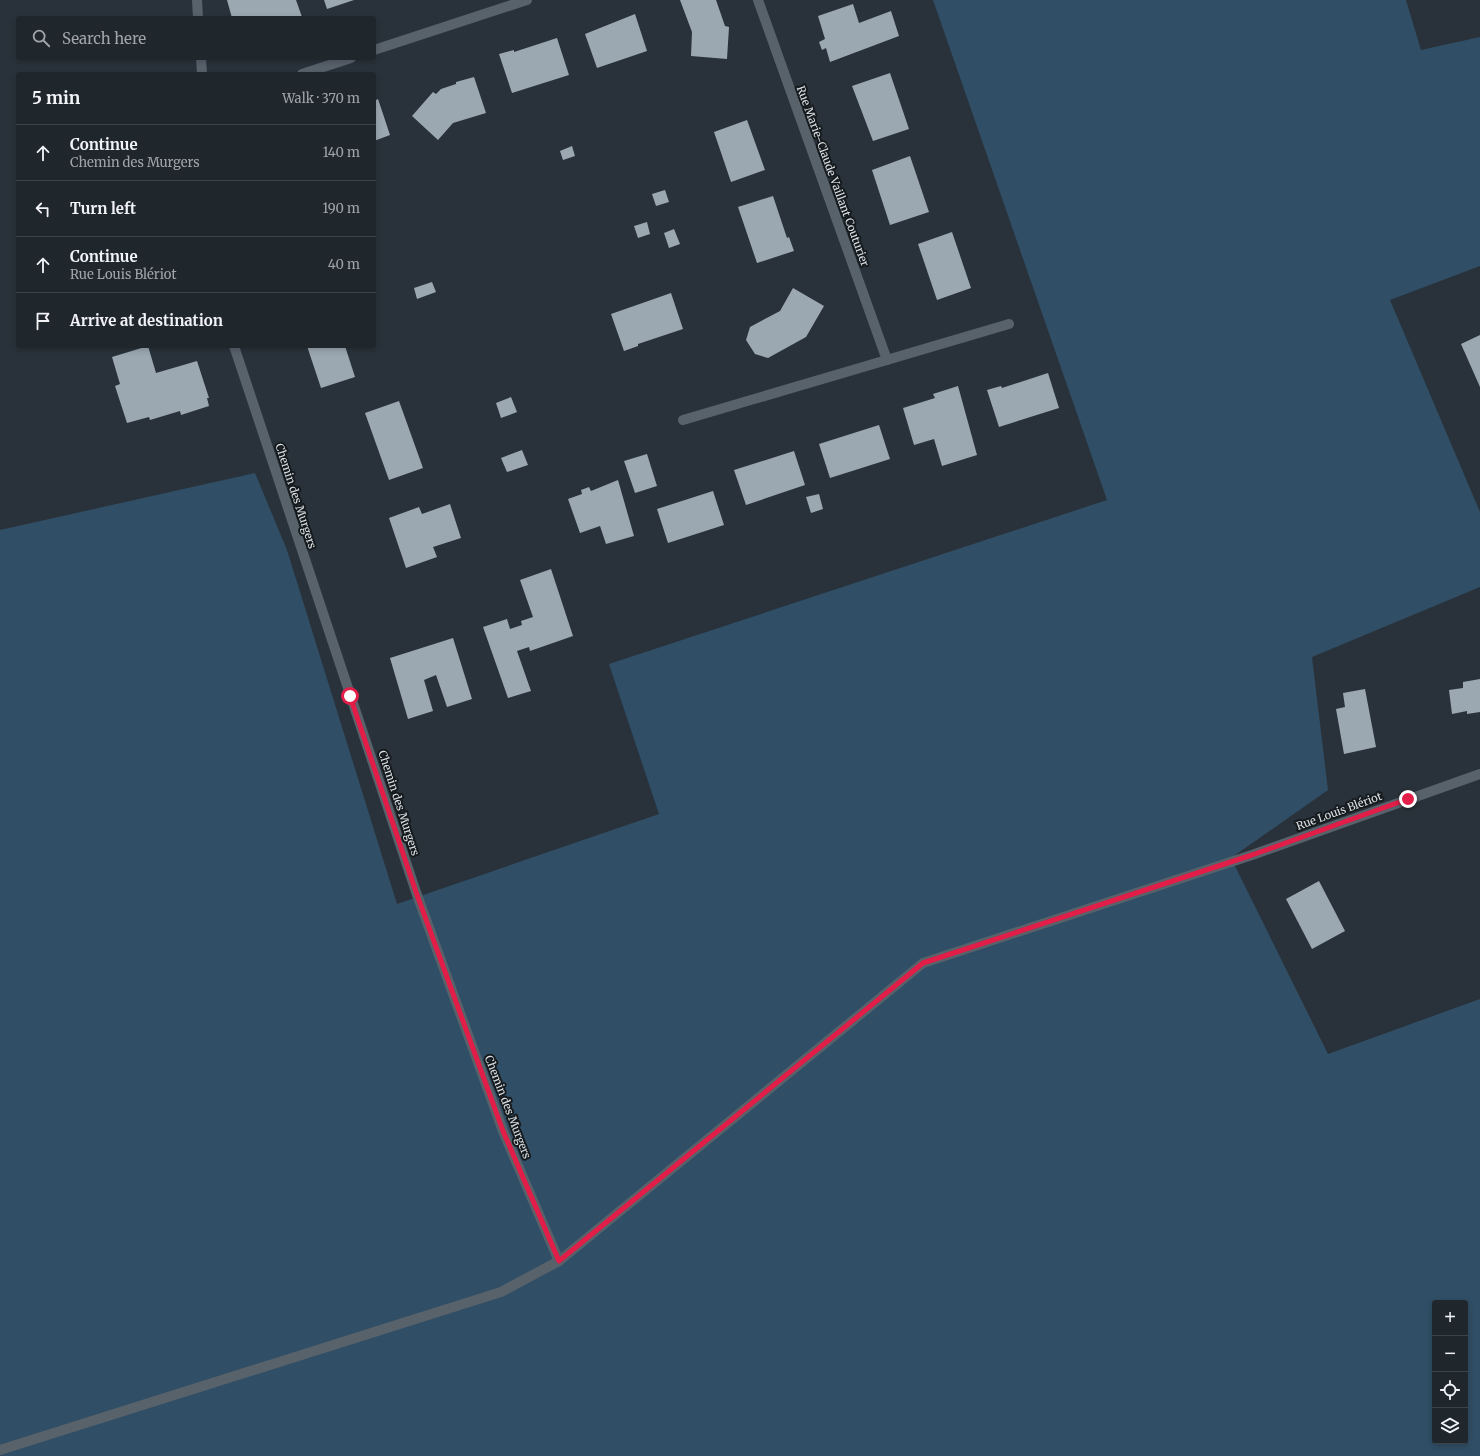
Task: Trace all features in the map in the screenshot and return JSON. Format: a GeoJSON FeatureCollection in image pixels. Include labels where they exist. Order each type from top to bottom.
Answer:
{"type":"FeatureCollection","features":[{"type":"Feature","properties":{"kind":"street"},"geometry":{"type":"LineString","coordinates":[[197,0],[198,16]]}},
{"type":"Feature","properties":{"kind":"street"},"geometry":{"type":"LineString","coordinates":[[376,49],[527,0]]}},
{"type":"Feature","properties":{"kind":"street","name":"Rue Marie-Claude Vaillant Couturier"},"geometry":{"type":"LineString","coordinates":[[758,0],[886,360]]}},
{"type":"Feature","properties":{"kind":"street"},"geometry":{"type":"LineString","coordinates":[[201,60],[202,72]]}},
{"type":"Feature","properties":{"kind":"street"},"geometry":{"type":"LineString","coordinates":[[308,72],[345,60]]}},
{"type":"Feature","properties":{"kind":"street"},"geometry":{"type":"LineString","coordinates":[[683,420],[1009,324]]}},
{"type":"Feature","properties":{"kind":"street","name":"Chemin des Murgers"},"geometry":{"type":"LineString","coordinates":[[235,348],[416,892],[503,1131],[559,1261]]}},
{"type":"Feature","properties":{"kind":"street","name":"Rue Louis Blériot"},"geometry":{"type":"LineString","coordinates":[[0,1450],[501,1292],[559,1261],[923,963],[1252,855],[1480,774]]}},
{"type":"Feature","properties":{"kind":"shaded area"},"geometry":{"type":"Polygon","coordinates":[[[933,0],[1406,0],[1421,50],[1480,37],[1480,266],[1390,300],[1480,512],[1480,587],[1312,657],[1328,790],[1231,858],[1328,1054],[1480,999],[1480,1456],[0,1456],[0,530],[255,473],[287,550],[397,904],[659,814],[609,664],[1107,500],[933,0]]]}},
{"type":"Feature","properties":{"kind":"building"},"geometry":{"type":"Polygon","coordinates":[[[227,0],[296,0],[302,16],[231,16],[227,0]]]}},
{"type":"Feature","properties":{"kind":"building"},"geometry":{"type":"Polygon","coordinates":[[[324,0],[354,0],[327,9],[324,0]]]}},
{"type":"Feature","properties":{"kind":"building"},"geometry":{"type":"Polygon","coordinates":[[[680,0],[716,0],[725,26],[729,27],[727,59],[691,56],[692,32],[680,0]]]}},
{"type":"Feature","properties":{"kind":"building"},"geometry":{"type":"Polygon","coordinates":[[[853,4],[859,23],[891,11],[899,36],[830,62],[826,48],[822,50],[819,42],[825,39],[818,16],[853,4]]]}},
{"type":"Feature","properties":{"kind":"building"},"geometry":{"type":"Polygon","coordinates":[[[635,14],[647,51],[597,68],[585,34],[635,14]]]}},
{"type":"Feature","properties":{"kind":"building"},"geometry":{"type":"Polygon","coordinates":[[[557,38],[569,75],[512,93],[499,54],[514,50],[514,52],[557,38]]]}},
{"type":"Feature","properties":{"kind":"building"},"geometry":{"type":"Polygon","coordinates":[[[890,73],[909,129],[873,141],[852,86],[890,73]]]}},
{"type":"Feature","properties":{"kind":"building"},"geometry":{"type":"Polygon","coordinates":[[[474,77],[486,113],[453,123],[438,140],[412,116],[433,92],[436,94],[441,89],[456,84],[456,82],[474,77]]]}},
{"type":"Feature","properties":{"kind":"building"},"geometry":{"type":"Polygon","coordinates":[[[378,99],[390,135],[376,140],[376,100],[378,99]]]}},
{"type":"Feature","properties":{"kind":"building"},"geometry":{"type":"Polygon","coordinates":[[[747,120],[765,170],[731,182],[714,132],[747,120]]]}},
{"type":"Feature","properties":{"kind":"building"},"geometry":{"type":"Polygon","coordinates":[[[572,146],[575,156],[563,160],[560,151],[572,146]]]}},
{"type":"Feature","properties":{"kind":"building"},"geometry":{"type":"Polygon","coordinates":[[[910,156],[929,212],[890,225],[872,170],[910,156]]]}},
{"type":"Feature","properties":{"kind":"building"},"geometry":{"type":"Polygon","coordinates":[[[665,190],[669,202],[656,206],[652,194],[665,190]]]}},
{"type":"Feature","properties":{"kind":"building"},"geometry":{"type":"Polygon","coordinates":[[[773,196],[787,238],[789,237],[794,251],[757,263],[738,207],[773,196]]]}},
{"type":"Feature","properties":{"kind":"building"},"geometry":{"type":"Polygon","coordinates":[[[647,222],[650,234],[638,238],[634,226],[647,222]]]}},
{"type":"Feature","properties":{"kind":"building"},"geometry":{"type":"Polygon","coordinates":[[[674,229],[680,244],[669,248],[664,233],[674,229]]]}},
{"type":"Feature","properties":{"kind":"building"},"geometry":{"type":"Polygon","coordinates":[[[952,232],[971,288],[937,300],[918,244],[952,232]]]}},
{"type":"Feature","properties":{"kind":"building"},"geometry":{"type":"Polygon","coordinates":[[[432,282],[436,292],[417,299],[414,288],[432,282]]]}},
{"type":"Feature","properties":{"kind":"building"},"geometry":{"type":"Polygon","coordinates":[[[793,288],[824,306],[806,337],[768,358],[755,354],[746,340],[750,327],[780,311],[793,288]]]}},
{"type":"Feature","properties":{"kind":"building"},"geometry":{"type":"Polygon","coordinates":[[[671,293],[683,329],[638,344],[638,346],[624,351],[611,314],[671,293]]]}},
{"type":"Feature","properties":{"kind":"building"},"geometry":{"type":"Polygon","coordinates":[[[1480,335],[1480,387],[1461,344],[1480,335]]]}},
{"type":"Feature","properties":{"kind":"building"},"geometry":{"type":"Polygon","coordinates":[[[141,348],[149,348],[156,373],[197,361],[209,398],[207,398],[209,406],[181,415],[180,411],[150,420],[149,417],[127,423],[115,386],[120,384],[112,357],[141,348]]]}},
{"type":"Feature","properties":{"kind":"building"},"geometry":{"type":"Polygon","coordinates":[[[308,348],[346,348],[355,377],[321,388],[308,348]]]}},
{"type":"Feature","properties":{"kind":"building"},"geometry":{"type":"Polygon","coordinates":[[[1048,373],[1059,408],[999,427],[987,390],[1001,386],[1002,388],[1048,373]]]}},
{"type":"Feature","properties":{"kind":"building"},"geometry":{"type":"Polygon","coordinates":[[[958,386],[977,455],[942,466],[934,439],[914,445],[903,408],[935,398],[933,394],[958,386]]]}},
{"type":"Feature","properties":{"kind":"building"},"geometry":{"type":"Polygon","coordinates":[[[511,397],[517,412],[501,418],[496,403],[511,397]]]}},
{"type":"Feature","properties":{"kind":"building"},"geometry":{"type":"Polygon","coordinates":[[[399,401],[423,468],[389,480],[365,413],[399,401]]]}},
{"type":"Feature","properties":{"kind":"building"},"geometry":{"type":"Polygon","coordinates":[[[879,425],[890,459],[830,478],[819,444],[879,425]]]}},
{"type":"Feature","properties":{"kind":"building"},"geometry":{"type":"Polygon","coordinates":[[[522,450],[528,465],[507,472],[501,458],[522,450]]]}},
{"type":"Feature","properties":{"kind":"building"},"geometry":{"type":"Polygon","coordinates":[[[794,451],[805,485],[746,505],[734,470],[794,451]]]}},
{"type":"Feature","properties":{"kind":"building"},"geometry":{"type":"Polygon","coordinates":[[[647,454],[657,486],[635,493],[624,461],[647,454]]]}},
{"type":"Feature","properties":{"kind":"building"},"geometry":{"type":"Polygon","coordinates":[[[618,480],[634,536],[606,544],[600,526],[580,533],[568,499],[582,494],[581,490],[589,487],[591,491],[618,480]]]}},
{"type":"Feature","properties":{"kind":"building"},"geometry":{"type":"Polygon","coordinates":[[[713,491],[724,525],[668,543],[657,509],[713,491]]]}},
{"type":"Feature","properties":{"kind":"building"},"geometry":{"type":"Polygon","coordinates":[[[819,494],[823,509],[811,513],[806,497],[819,494]]]}},
{"type":"Feature","properties":{"kind":"building"},"geometry":{"type":"Polygon","coordinates":[[[450,504],[461,538],[433,547],[437,557],[406,568],[389,518],[419,507],[422,514],[450,504]]]}},
{"type":"Feature","properties":{"kind":"building"},"geometry":{"type":"Polygon","coordinates":[[[551,569],[573,636],[530,651],[529,647],[517,651],[531,691],[508,698],[483,627],[507,619],[510,629],[522,625],[521,621],[533,617],[520,580],[551,569]]]}},
{"type":"Feature","properties":{"kind":"building"},"geometry":{"type":"Polygon","coordinates":[[[453,638],[472,699],[447,707],[436,675],[424,680],[433,711],[408,719],[390,658],[453,638]]]}},
{"type":"Feature","properties":{"kind":"building"},"geometry":{"type":"Polygon","coordinates":[[[1480,679],[1480,712],[1467,714],[1467,711],[1452,714],[1449,690],[1463,688],[1463,682],[1480,679]]]}},
{"type":"Feature","properties":{"kind":"building"},"geometry":{"type":"Polygon","coordinates":[[[1365,689],[1376,747],[1344,754],[1336,709],[1345,707],[1343,693],[1365,689]]]}},
{"type":"Feature","properties":{"kind":"building"},"geometry":{"type":"Polygon","coordinates":[[[1319,881],[1345,931],[1312,949],[1286,899],[1319,881]]]}},
{"type":"Feature","properties":{"kind":"route"},"geometry":{"type":"LineString","coordinates":[[350,696],[416,892],[503,1131],[559,1261],[923,963],[1252,855],[1408,799]]}}]}
